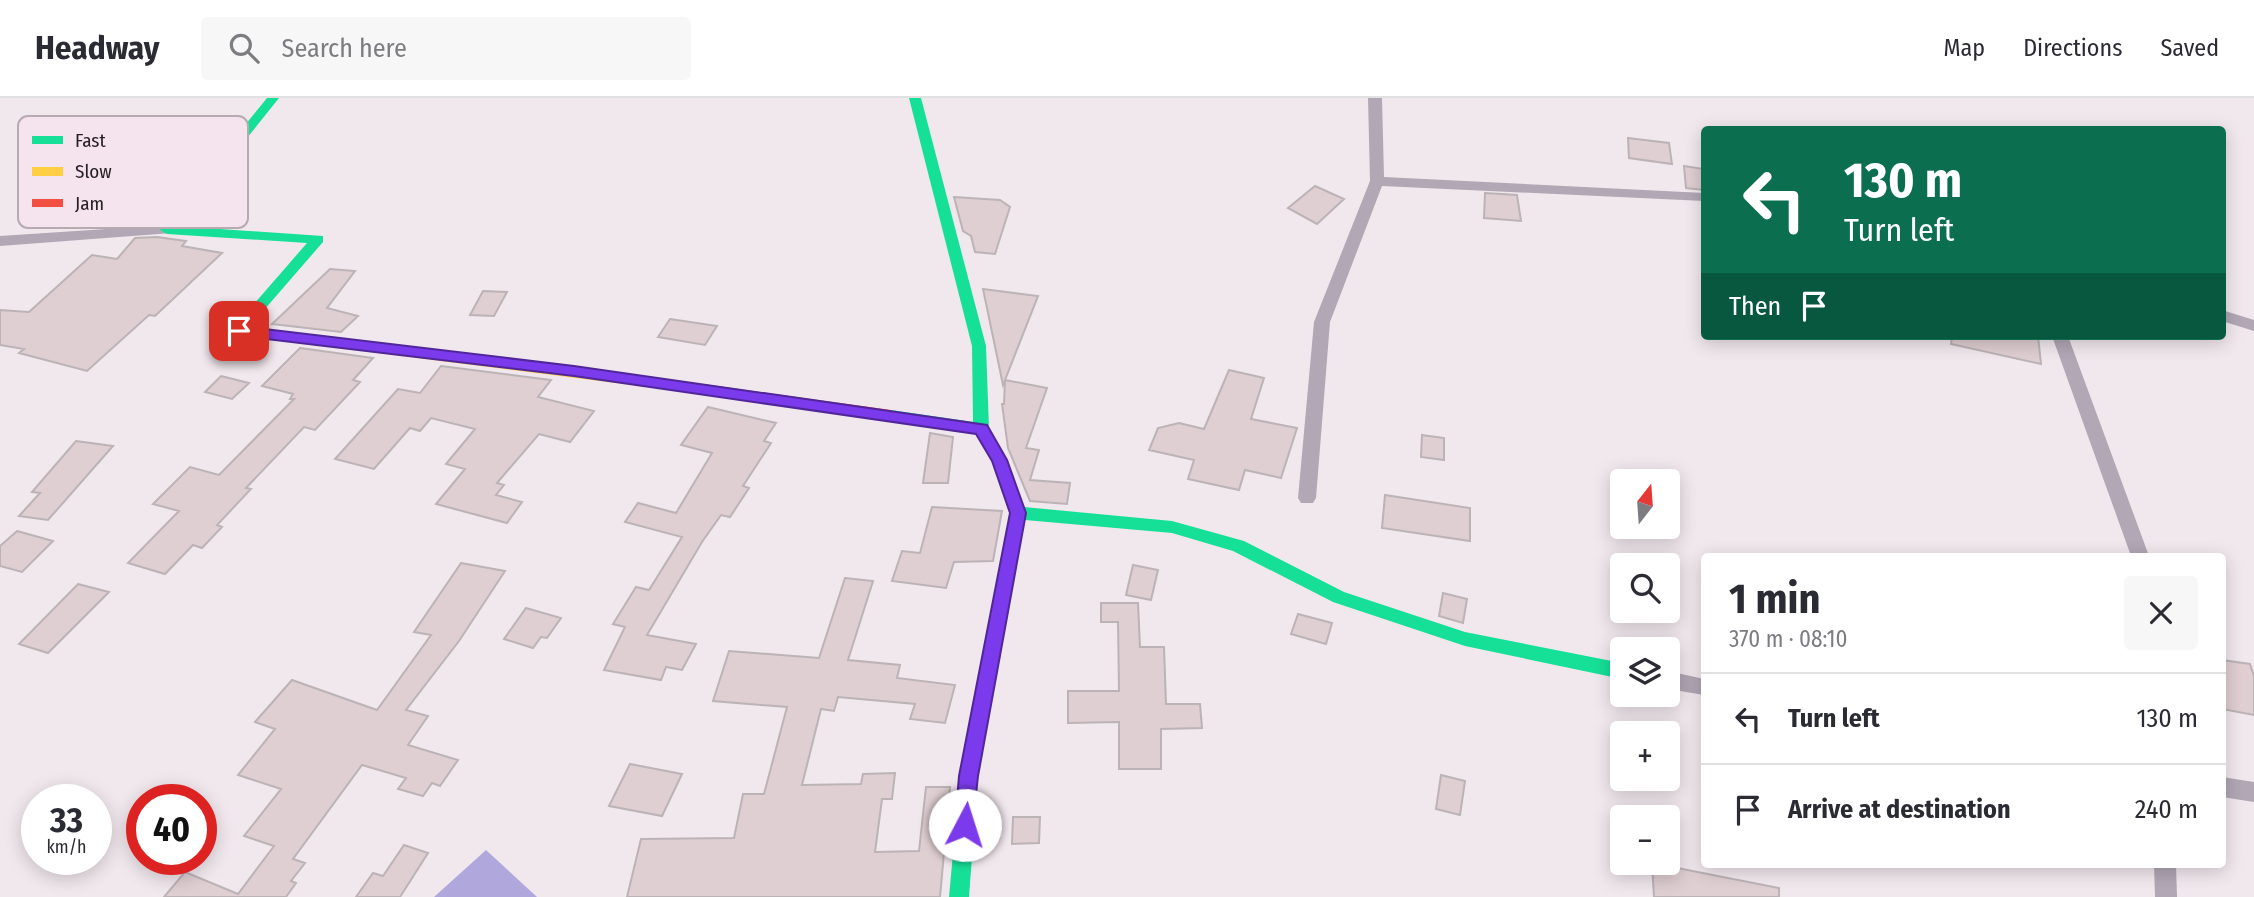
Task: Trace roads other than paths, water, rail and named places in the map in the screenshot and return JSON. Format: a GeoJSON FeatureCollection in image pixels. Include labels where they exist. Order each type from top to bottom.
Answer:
{"type":"FeatureCollection","features":[{"type":"Feature","properties":{"kind":"street"},"geometry":{"type":"LineString","coordinates":[[248,129],[273,98]]}},
{"type":"Feature","properties":{"kind":"street"},"geometry":{"type":"LineString","coordinates":[[915,98],[979,346],[981,429],[999,460],[1018,513],[969,776],[959,897]]}},
{"type":"Feature","properties":{"kind":"street"},"geometry":{"type":"LineString","coordinates":[[1307,498],[1322,322],[1377,181],[1375,98]]}},
{"type":"Feature","properties":{"kind":"street"},"geometry":{"type":"LineString","coordinates":[[1377,181],[1701,197]]}},
{"type":"Feature","properties":{"kind":"street"},"geometry":{"type":"LineString","coordinates":[[0,241],[167,230],[318,239],[239,331],[574,371],[981,429]]}},
{"type":"Feature","properties":{"kind":"street"},"geometry":{"type":"LineString","coordinates":[[2226,316],[2254,326]]}},
{"type":"Feature","properties":{"kind":"street"},"geometry":{"type":"LineString","coordinates":[[2061,340],[2139,553]]}},
{"type":"Feature","properties":{"kind":"street"},"geometry":{"type":"LineString","coordinates":[[1018,513],[1172,527],[1238,546],[1339,597],[1465,639],[1610,669]]}},
{"type":"Feature","properties":{"kind":"street"},"geometry":{"type":"LineString","coordinates":[[1680,682],[1701,686]]}},
{"type":"Feature","properties":{"kind":"street"},"geometry":{"type":"LineString","coordinates":[[2226,788],[2254,792]]}},
{"type":"Feature","properties":{"kind":"street"},"geometry":{"type":"LineString","coordinates":[[2165,868],[2166,897]]}}]}
